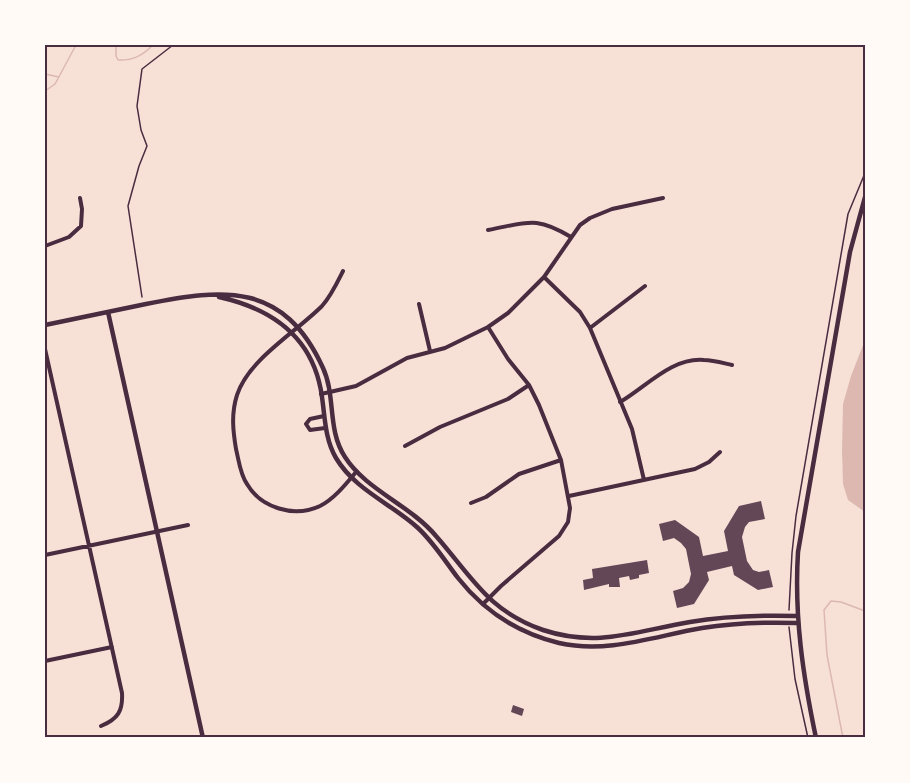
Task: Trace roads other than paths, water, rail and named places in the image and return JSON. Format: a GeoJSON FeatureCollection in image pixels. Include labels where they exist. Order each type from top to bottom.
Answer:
{"type":"FeatureCollection","features":[{"type":"Feature","properties":{"kind":"street"},"geometry":{"type":"LineString","coordinates":[[816,738],[802,666],[797,623],[797,575],[802,523],[850,252],[865,197]]}},
{"type":"Feature","properties":{"kind":"street"},"geometry":{"type":"LineString","coordinates":[[45,246],[69,237],[81,226],[80,198]]}},
{"type":"Feature","properties":{"kind":"street"},"geometry":{"type":"LineString","coordinates":[[321,394],[356,386],[407,358],[457,343],[488,327],[508,313],[544,277],[580,225],[600,213],[663,198]]}},
{"type":"Feature","properties":{"kind":"street"},"geometry":{"type":"LineString","coordinates":[[488,230],[534,222],[553,226],[571,237]]}},
{"type":"Feature","properties":{"kind":"street"},"geometry":{"type":"LineString","coordinates":[[344,271],[324,304],[254,366],[237,395],[232,417],[232,430],[242,476],[250,489],[276,508],[291,512],[319,507],[329,501],[356,472]]}},
{"type":"Feature","properties":{"kind":"street"},"geometry":{"type":"LineString","coordinates":[[544,277],[572,304],[590,328],[632,429],[644,480]]}},
{"type":"Feature","properties":{"kind":"street"},"geometry":{"type":"LineString","coordinates":[[590,328],[645,286]]}},
{"type":"Feature","properties":{"kind":"street"},"geometry":{"type":"LineString","coordinates":[[45,325],[144,304],[208,294],[235,294],[257,299],[278,310],[298,328],[321,363],[339,448],[356,472],[425,524],[489,599],[506,613],[528,624],[556,634],[589,639],[618,637],[688,622],[720,618],[797,616]]}},
{"type":"Feature","properties":{"kind":"street"},"geometry":{"type":"LineString","coordinates":[[208,294],[236,300],[260,309],[292,333],[301,344],[315,371],[321,394],[325,428],[334,454],[351,478],[418,528],[468,589],[508,623],[529,633],[561,643],[587,646],[624,644],[714,626],[797,623]]}},
{"type":"Feature","properties":{"kind":"street"},"geometry":{"type":"LineString","coordinates":[[419,304],[430,351]]}},
{"type":"Feature","properties":{"kind":"street"},"geometry":{"type":"LineString","coordinates":[[108,312],[203,738]]}},
{"type":"Feature","properties":{"kind":"street"},"geometry":{"type":"LineString","coordinates":[[483,604],[563,531],[569,518],[569,496],[561,460],[539,405],[529,385],[508,359],[488,327]]}},
{"type":"Feature","properties":{"kind":"street"},"geometry":{"type":"LineString","coordinates":[[45,349],[122,693],[122,708],[115,719],[101,726]]}},
{"type":"Feature","properties":{"kind":"street"},"geometry":{"type":"LineString","coordinates":[[620,402],[638,392],[671,367],[683,362],[706,360],[732,366]]}},
{"type":"Feature","properties":{"kind":"street"},"geometry":{"type":"LineString","coordinates":[[405,446],[441,427],[502,402],[529,385]]}},
{"type":"Feature","properties":{"kind":"street"},"geometry":{"type":"LineString","coordinates":[[324,416],[310,418],[306,424],[310,430],[325,428]]}},
{"type":"Feature","properties":{"kind":"street"},"geometry":{"type":"LineString","coordinates":[[569,496],[695,470],[710,462],[720,452]]}},
{"type":"Feature","properties":{"kind":"street"},"geometry":{"type":"LineString","coordinates":[[471,503],[486,497],[519,474],[561,460]]}},
{"type":"Feature","properties":{"kind":"street"},"geometry":{"type":"LineString","coordinates":[[45,555],[188,525]]}},
{"type":"Feature","properties":{"kind":"street"},"geometry":{"type":"LineString","coordinates":[[45,661],[112,647]]}},
{"type":"Feature","properties":{"kind":"waterway"},"geometry":{"type":"LineString","coordinates":[[45,91],[55,84],[76,45]]}},
{"type":"Feature","properties":{"kind":"waterway"},"geometry":{"type":"LineString","coordinates":[[116,45],[118,60],[137,57],[153,45]]}},
{"type":"Feature","properties":{"kind":"waterway"},"geometry":{"type":"LineString","coordinates":[[45,74],[59,77]]}},
{"type":"Feature","properties":{"kind":"waterway"},"geometry":{"type":"LineString","coordinates":[[843,738],[827,655],[824,610],[831,601],[841,602],[865,611]]}}]}
